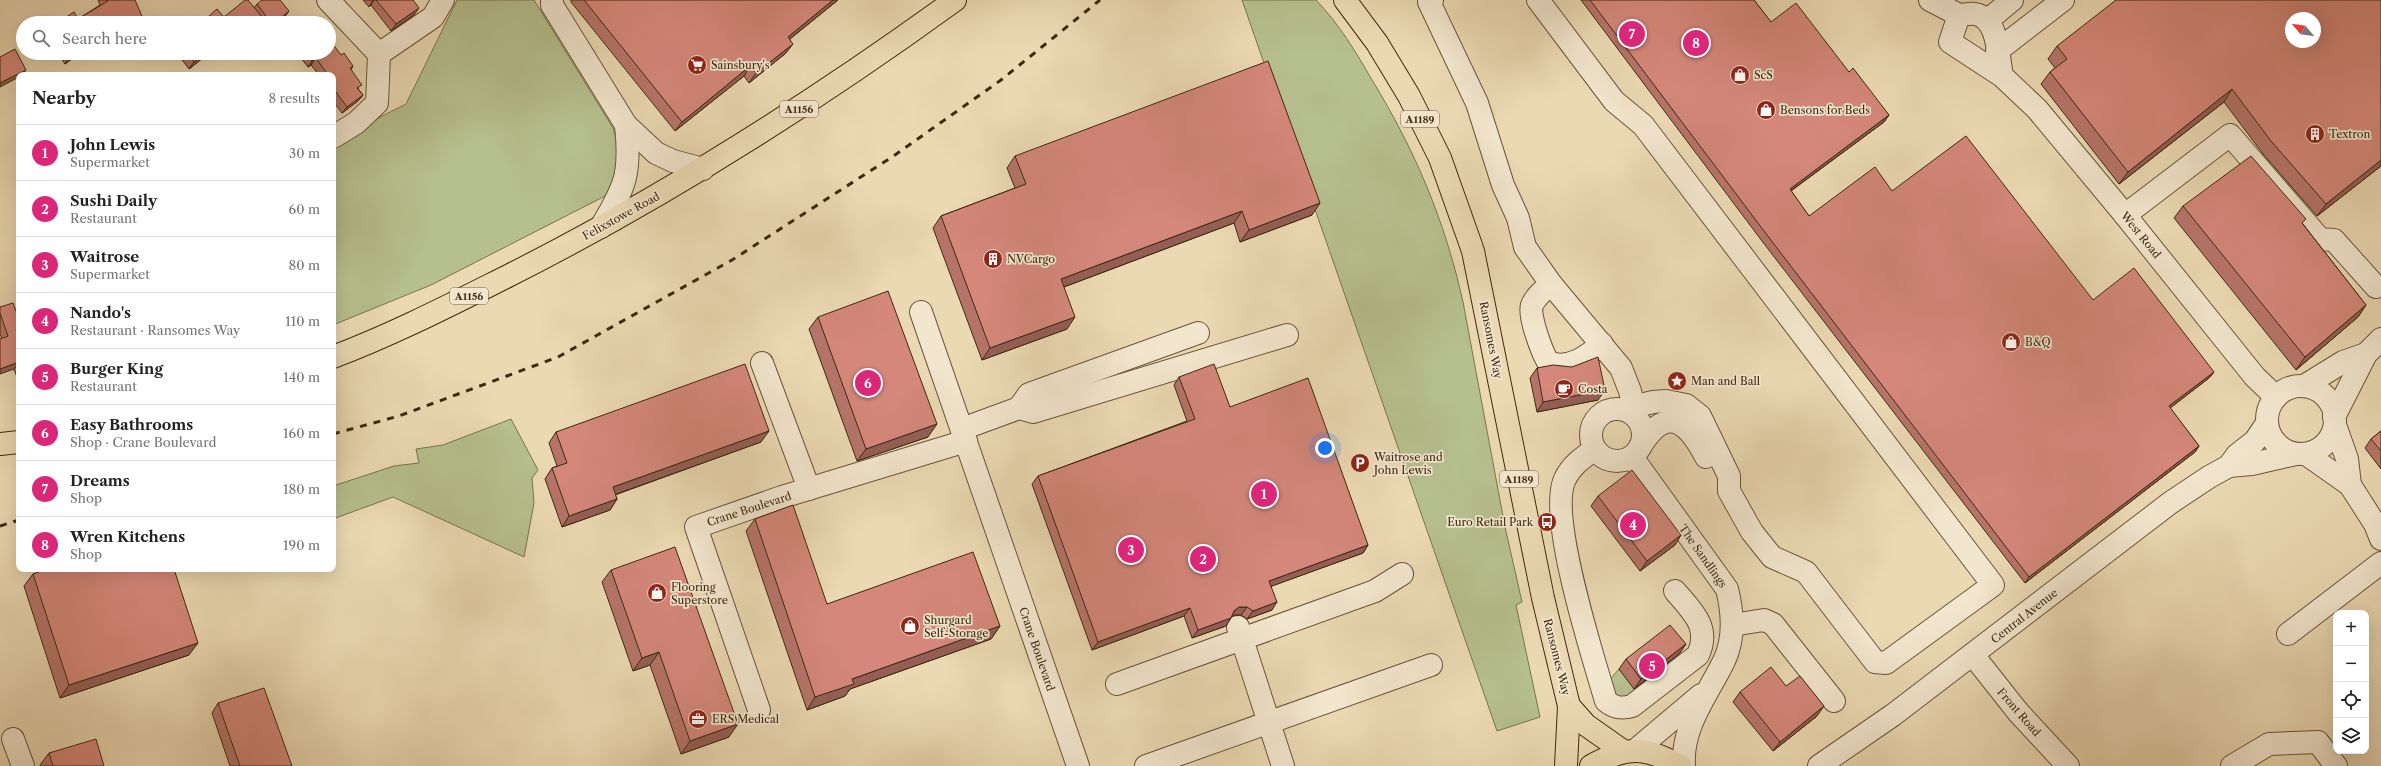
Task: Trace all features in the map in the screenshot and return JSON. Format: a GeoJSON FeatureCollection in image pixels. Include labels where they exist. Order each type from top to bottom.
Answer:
{"type":"FeatureCollection","features":[{"type":"Feature","properties":{"kind":"main road","name":"Felixstowe Road"},"geometry":{"type":"LineString","coordinates":[[893,45],[941,0]]}},
{"type":"Feature","properties":{"kind":"main road","name":"Felixstowe Road"},"geometry":{"type":"LineString","coordinates":[[336,356],[439,311],[601,228],[703,170],[764,132],[893,45],[955,0]]}},
{"type":"Feature","properties":{"kind":"main road","name":"Ransomes Way"},"geometry":{"type":"LineString","coordinates":[[1345,0],[1377,43],[1409,96],[1440,158],[1473,251],[1543,598],[1569,706],[1566,766]]}},
{"type":"Feature","properties":{"kind":"main road"},"geometry":{"type":"LineString","coordinates":[[0,444],[16,442]]}},
{"type":"Feature","properties":{"kind":"main road","name":"Ransomes Way"},"geometry":{"type":"LineString","coordinates":[[1569,706],[1586,725],[1630,750]]}},
{"type":"Feature","properties":{"kind":"main road"},"geometry":{"type":"LineString","coordinates":[[1591,766],[1611,755],[1630,750],[1661,755],[1680,766]]}},
{"type":"Feature","properties":{"kind":"street"},"geometry":{"type":"LineString","coordinates":[[328,0],[379,54],[377,103],[356,124],[336,135]]}},
{"type":"Feature","properties":{"kind":"street"},"geometry":{"type":"LineString","coordinates":[[379,54],[433,17],[443,0]]}},
{"type":"Feature","properties":{"kind":"street"},"geometry":{"type":"LineString","coordinates":[[552,0],[552,5],[626,125],[656,153],[673,161],[703,170]]}},
{"type":"Feature","properties":{"kind":"street"},"geometry":{"type":"LineString","coordinates":[[1432,0],[1429,2],[1477,103],[1503,185],[1518,218],[1526,247],[1551,284],[1624,373],[1624,411]]}},
{"type":"Feature","properties":{"kind":"street"},"geometry":{"type":"LineString","coordinates":[[1538,0],[1614,101],[1643,125],[1992,585],[1886,663],[1876,662],[1806,572],[1772,557],[1752,532],[1729,491],[1718,481],[1695,438],[1681,424],[1667,422],[1655,427],[1636,452],[1624,461],[1607,460],[1594,450],[1590,432],[1598,416],[1666,401],[1693,409],[1700,416],[1728,476],[1729,491]]}},
{"type":"Feature","properties":{"kind":"street"},"geometry":{"type":"LineString","coordinates":[[1930,0],[1959,15],[1975,14],[1988,20],[1995,33],[1996,51],[2002,76]]}},
{"type":"Feature","properties":{"kind":"street"},"geometry":{"type":"LineString","coordinates":[[1988,20],[2012,0]]}},
{"type":"Feature","properties":{"kind":"street"},"geometry":{"type":"LineString","coordinates":[[1996,51],[2062,0]]}},
{"type":"Feature","properties":{"kind":"street","name":"West Road"},"geometry":{"type":"LineString","coordinates":[[1959,15],[1953,27],[1950,42],[2002,76],[2037,109],[2125,215],[2255,377],[2276,397]]}},
{"type":"Feature","properties":{"kind":"street"},"geometry":{"type":"LineString","coordinates":[[601,228],[621,192],[628,167],[629,157],[626,125]]}},
{"type":"Feature","properties":{"kind":"street"},"geometry":{"type":"LineString","coordinates":[[2125,215],[2230,135],[2320,239],[2334,240],[2376,287]]}},
{"type":"Feature","properties":{"kind":"street"},"geometry":{"type":"LineString","coordinates":[[1551,284],[1535,299],[1531,310],[1541,348],[1548,362],[1556,365],[1581,360],[1605,349]]}},
{"type":"Feature","properties":{"kind":"street","name":"Crane Boulevard"},"geometry":{"type":"LineString","coordinates":[[921,312],[1078,766]]}},
{"type":"Feature","properties":{"kind":"street"},"geometry":{"type":"LineString","coordinates":[[964,435],[1019,408],[1028,394],[1198,333]]}},
{"type":"Feature","properties":{"kind":"street"},"geometry":{"type":"LineString","coordinates":[[1019,408],[1033,412],[1287,335]]}},
{"type":"Feature","properties":{"kind":"street","name":"Central Avenue"},"geometry":{"type":"LineString","coordinates":[[1828,763],[1973,655],[2170,503],[2197,484],[2229,466],[2252,464],[2301,454],[2325,445],[2331,436],[2334,421],[2366,354],[2381,339]]}},
{"type":"Feature","properties":{"kind":"street"},"geometry":{"type":"LineString","coordinates":[[1605,349],[1614,387],[1613,395],[1624,411],[1643,432],[1636,452]]}},
{"type":"Feature","properties":{"kind":"street","name":"Central Avenue"},"geometry":{"type":"LineString","coordinates":[[2229,466],[2237,455],[2255,441],[2267,423],[2270,407],[2276,397],[2293,387],[2304,386],[2343,362],[2366,354]]}},
{"type":"Feature","properties":{"kind":"street"},"geometry":{"type":"LineString","coordinates":[[762,363],[809,489]]}},
{"type":"Feature","properties":{"kind":"street"},"geometry":{"type":"LineString","coordinates":[[2304,386],[2323,394],[2330,403],[2346,458],[2350,485]]}},
{"type":"Feature","properties":{"kind":"street"},"geometry":{"type":"LineString","coordinates":[[2267,423],[2273,439],[2279,446],[2301,454],[2350,485],[2376,524],[2381,538]]}},
{"type":"Feature","properties":{"kind":"street","name":"Crane Boulevard"},"geometry":{"type":"LineString","coordinates":[[760,710],[696,527],[964,435]]}},
{"type":"Feature","properties":{"kind":"street"},"geometry":{"type":"LineString","coordinates":[[1594,450],[1580,459],[1564,480],[1561,505],[1569,565],[1591,652],[1606,701],[1612,706],[1622,708],[1632,706],[1690,662],[1701,647],[1703,630],[1698,618],[1675,591]]}},
{"type":"Feature","properties":{"kind":"street","name":"The Sandlings"},"geometry":{"type":"LineString","coordinates":[[1636,452],[1727,589],[1732,625],[1724,660],[1708,688]]}},
{"type":"Feature","properties":{"kind":"street"},"geometry":{"type":"LineString","coordinates":[[2288,634],[2381,562]]}},
{"type":"Feature","properties":{"kind":"street"},"geometry":{"type":"LineString","coordinates":[[1117,684],[1240,633],[1375,591],[1402,574]]}},
{"type":"Feature","properties":{"kind":"street"},"geometry":{"type":"LineString","coordinates":[[1732,625],[1764,620],[1773,624],[1834,701]]}},
{"type":"Feature","properties":{"kind":"street"},"geometry":{"type":"LineString","coordinates":[[1240,633],[1283,766]]}},
{"type":"Feature","properties":{"kind":"street","name":"Front Road"},"geometry":{"type":"LineString","coordinates":[[1973,655],[2018,712],[2068,766]]}},
{"type":"Feature","properties":{"kind":"street"},"geometry":{"type":"LineString","coordinates":[[1146,766],[1431,665]]}},
{"type":"Feature","properties":{"kind":"street"},"geometry":{"type":"LineString","coordinates":[[1630,750],[1677,718],[1708,688]]}},
{"type":"Feature","properties":{"kind":"street"},"geometry":{"type":"LineString","coordinates":[[1684,766],[1685,746],[1708,688]]}},
{"type":"Feature","properties":{"kind":"street"},"geometry":{"type":"LineString","coordinates":[[13,739],[23,766]]}},
{"type":"Feature","properties":{"kind":"street"},"geometry":{"type":"LineString","coordinates":[[2232,766],[2269,744],[2318,742],[2336,766]]}},
{"type":"Feature","properties":{"kind":"green space"},"geometry":{"type":"Polygon","coordinates":[[[457,0],[534,0],[613,128],[622,159],[609,194],[431,285],[336,324],[336,139],[406,104],[457,0]]]}},
{"type":"Feature","properties":{"kind":"green space"},"geometry":{"type":"Polygon","coordinates":[[[1242,0],[1316,0],[1340,28],[1388,106],[1427,187],[1447,243],[1463,302],[1505,527],[1522,602],[1516,605],[1540,717],[1497,731],[1242,0]]]}},
{"type":"Feature","properties":{"kind":"green space"},"geometry":{"type":"Polygon","coordinates":[[[511,419],[538,470],[532,478],[534,503],[524,557],[393,497],[336,518],[336,485],[394,466],[419,463],[416,449],[443,445],[511,419]]]}},
{"type":"Feature","properties":{"kind":"green space"},"geometry":{"type":"Polygon","coordinates":[[[1619,669],[1638,693],[1616,699],[1608,682],[1619,669]]]}},
{"type":"Feature","properties":{"kind":"building"},"geometry":{"type":"Polygon","coordinates":[[[107,0],[135,0],[142,16],[83,16],[108,1],[107,0]]]}},
{"type":"Feature","properties":{"kind":"building"},"geometry":{"type":"Polygon","coordinates":[[[245,0],[248,0],[261,16],[225,16],[245,0]]]}},
{"type":"Feature","properties":{"kind":"building"},"geometry":{"type":"Polygon","coordinates":[[[262,0],[280,0],[289,11],[283,16],[266,16],[257,4],[262,0]]]}},
{"type":"Feature","properties":{"kind":"building"},"geometry":{"type":"Polygon","coordinates":[[[376,0],[413,0],[419,8],[396,24],[376,0]]]}},
{"type":"Feature","properties":{"kind":"building","name":"Sainsbury's"},"geometry":{"type":"Polygon","coordinates":[[[584,0],[833,0],[788,37],[793,44],[756,73],[750,66],[682,122],[584,0]]]}},
{"type":"Feature","properties":{"kind":"building","name":"B&Q"},"geometry":{"type":"Polygon","coordinates":[[[1590,0],[1754,0],[1771,22],[1796,3],[1849,72],[1853,68],[1889,115],[1790,189],[1809,216],[1875,167],[1892,191],[1966,136],[2093,300],[2134,268],[2214,372],[2169,406],[2199,446],[2029,577],[1767,235],[1590,0]]]}},
{"type":"Feature","properties":{"kind":"building","name":"Textron"},"geometry":{"type":"Polygon","coordinates":[[[2116,0],[2381,0],[2381,160],[2326,204],[2271,141],[2232,89],[2128,172],[2050,72],[2067,59],[2057,46],[2116,0]]]}},
{"type":"Feature","properties":{"kind":"building"},"geometry":{"type":"Polygon","coordinates":[[[217,9],[223,16],[209,16],[217,9]]]}},
{"type":"Feature","properties":{"kind":"building"},"geometry":{"type":"Polygon","coordinates":[[[74,12],[76,16],[68,16],[74,12]]]}},
{"type":"Feature","properties":{"kind":"building"},"geometry":{"type":"Polygon","coordinates":[[[336,48],[341,55],[344,53],[353,66],[350,68],[362,85],[357,88],[363,95],[347,107],[336,92],[336,72],[326,72],[317,60],[336,60],[336,48]]]}},
{"type":"Feature","properties":{"kind":"building"},"geometry":{"type":"Polygon","coordinates":[[[15,49],[16,60],[21,60],[26,70],[16,72],[16,75],[0,83],[0,57],[15,49]]]}},
{"type":"Feature","properties":{"kind":"building"},"geometry":{"type":"Polygon","coordinates":[[[1268,61],[1320,203],[1249,230],[1242,211],[1061,279],[1075,317],[990,348],[941,216],[1026,184],[1015,156],[1268,61]]]}},
{"type":"Feature","properties":{"kind":"building"},"geometry":{"type":"Polygon","coordinates":[[[2251,156],[2306,219],[2302,223],[2366,305],[2305,357],[2183,206],[2251,156]]]}},
{"type":"Feature","properties":{"kind":"building"},"geometry":{"type":"Polygon","coordinates":[[[888,291],[937,424],[866,449],[818,317],[888,291]]]}},
{"type":"Feature","properties":{"kind":"building"},"geometry":{"type":"Polygon","coordinates":[[[13,303],[16,311],[16,363],[0,369],[0,339],[8,336],[0,313],[0,307],[13,303]]]}},
{"type":"Feature","properties":{"kind":"building","name":"Costa"},"geometry":{"type":"Polygon","coordinates":[[[1598,357],[1605,390],[1543,402],[1537,368],[1553,365],[1572,367],[1598,357]]]}},
{"type":"Feature","properties":{"kind":"building"},"geometry":{"type":"Polygon","coordinates":[[[745,364],[769,431],[613,487],[617,499],[569,516],[552,468],[567,463],[556,432],[745,364]]]}},
{"type":"Feature","properties":{"kind":"building"},"geometry":{"type":"Polygon","coordinates":[[[1214,364],[1230,407],[1308,378],[1368,545],[1269,581],[1277,602],[1253,611],[1247,607],[1239,607],[1234,611],[1231,618],[1198,630],[1190,608],[1098,642],[1038,476],[1195,419],[1179,377],[1214,364]]]}},
{"type":"Feature","properties":{"kind":"building"},"geometry":{"type":"Polygon","coordinates":[[[2381,431],[2381,451],[2371,439],[2381,431]]]}},
{"type":"Feature","properties":{"kind":"building"},"geometry":{"type":"Polygon","coordinates":[[[1632,470],[1681,535],[1647,561],[1598,496],[1632,470]]]}},
{"type":"Feature","properties":{"kind":"building"},"geometry":{"type":"Polygon","coordinates":[[[793,505],[827,604],[973,552],[1000,626],[852,679],[854,684],[815,697],[755,519],[793,505]]]}},
{"type":"Feature","properties":{"kind":"building"},"geometry":{"type":"Polygon","coordinates":[[[675,547],[738,724],[690,741],[659,652],[642,658],[611,570],[675,547]]]}},
{"type":"Feature","properties":{"kind":"building"},"geometry":{"type":"Polygon","coordinates":[[[39,572],[175,572],[198,643],[69,685],[33,574],[39,572]]]}},
{"type":"Feature","properties":{"kind":"building"},"geometry":{"type":"Polygon","coordinates":[[[1670,625],[1686,644],[1641,679],[1626,659],[1670,625]]]}},
{"type":"Feature","properties":{"kind":"building"},"geometry":{"type":"Polygon","coordinates":[[[1771,667],[1786,686],[1800,676],[1824,706],[1780,742],[1740,692],[1771,667]]]}},
{"type":"Feature","properties":{"kind":"building"},"geometry":{"type":"Polygon","coordinates":[[[264,688],[292,766],[240,766],[218,703],[264,688]]]}},
{"type":"Feature","properties":{"kind":"building"},"geometry":{"type":"Polygon","coordinates":[[[96,739],[104,766],[53,766],[49,753],[96,739]]]}},
{"type":"Feature","properties":{"kind":"railway"},"geometry":{"type":"LineString","coordinates":[[336,433],[399,416],[558,357],[732,260],[895,155],[1001,80],[1100,0]]}},
{"type":"Feature","properties":{"kind":"railway"},"geometry":{"type":"LineString","coordinates":[[0,526],[16,521]]}},
{"type":"Feature","properties":{"kind":"place","name":"Dreams"},"geometry":{"type":"Point","coordinates":[1632,34]}},
{"type":"Feature","properties":{"kind":"place","name":"Wren Kitchens"},"geometry":{"type":"Point","coordinates":[1696,43]}},
{"type":"Feature","properties":{"kind":"place","name":"Sainsbury's"},"geometry":{"type":"Point","coordinates":[697,65]}},
{"type":"Feature","properties":{"kind":"place","name":"ScS"},"geometry":{"type":"Point","coordinates":[1740,75]}},
{"type":"Feature","properties":{"kind":"place","name":"Bensons for Beds"},"geometry":{"type":"Point","coordinates":[1766,110]}},
{"type":"Feature","properties":{"kind":"place","name":"Textron"},"geometry":{"type":"Point","coordinates":[2315,134]}},
{"type":"Feature","properties":{"kind":"place","name":"NVCargo"},"geometry":{"type":"Point","coordinates":[993,259]}},
{"type":"Feature","properties":{"kind":"place","name":"B&Q"},"geometry":{"type":"Point","coordinates":[2011,342]}},
{"type":"Feature","properties":{"kind":"place","name":"Man and Ball"},"geometry":{"type":"Point","coordinates":[1677,381]}},
{"type":"Feature","properties":{"kind":"place","name":"Easy Bathrooms"},"geometry":{"type":"Point","coordinates":[868,383]}},
{"type":"Feature","properties":{"kind":"place","name":"Costa"},"geometry":{"type":"Point","coordinates":[1564,389]}},
{"type":"Feature","properties":{"kind":"place","name":"Waitrose and John Lewis"},"geometry":{"type":"Point","coordinates":[1360,463]}},
{"type":"Feature","properties":{"kind":"place","name":"John Lewis"},"geometry":{"type":"Point","coordinates":[1264,494]}},
{"type":"Feature","properties":{"kind":"place","name":"Euro Retail Park"},"geometry":{"type":"Point","coordinates":[1547,522]}},
{"type":"Feature","properties":{"kind":"place","name":"Nando's"},"geometry":{"type":"Point","coordinates":[1633,525]}},
{"type":"Feature","properties":{"kind":"place","name":"Waitrose"},"geometry":{"type":"Point","coordinates":[1131,550]}},
{"type":"Feature","properties":{"kind":"place","name":"Sushi Daily"},"geometry":{"type":"Point","coordinates":[1203,559]}},
{"type":"Feature","properties":{"kind":"place","name":"Flooring Superstore"},"geometry":{"type":"Point","coordinates":[657,593]}},
{"type":"Feature","properties":{"kind":"place","name":"Shurgard Self-Storage"},"geometry":{"type":"Point","coordinates":[910,626]}},
{"type":"Feature","properties":{"kind":"place","name":"Burger King"},"geometry":{"type":"Point","coordinates":[1652,666]}},
{"type":"Feature","properties":{"kind":"place","name":"ERS Medical"},"geometry":{"type":"Point","coordinates":[698,719]}}]}
